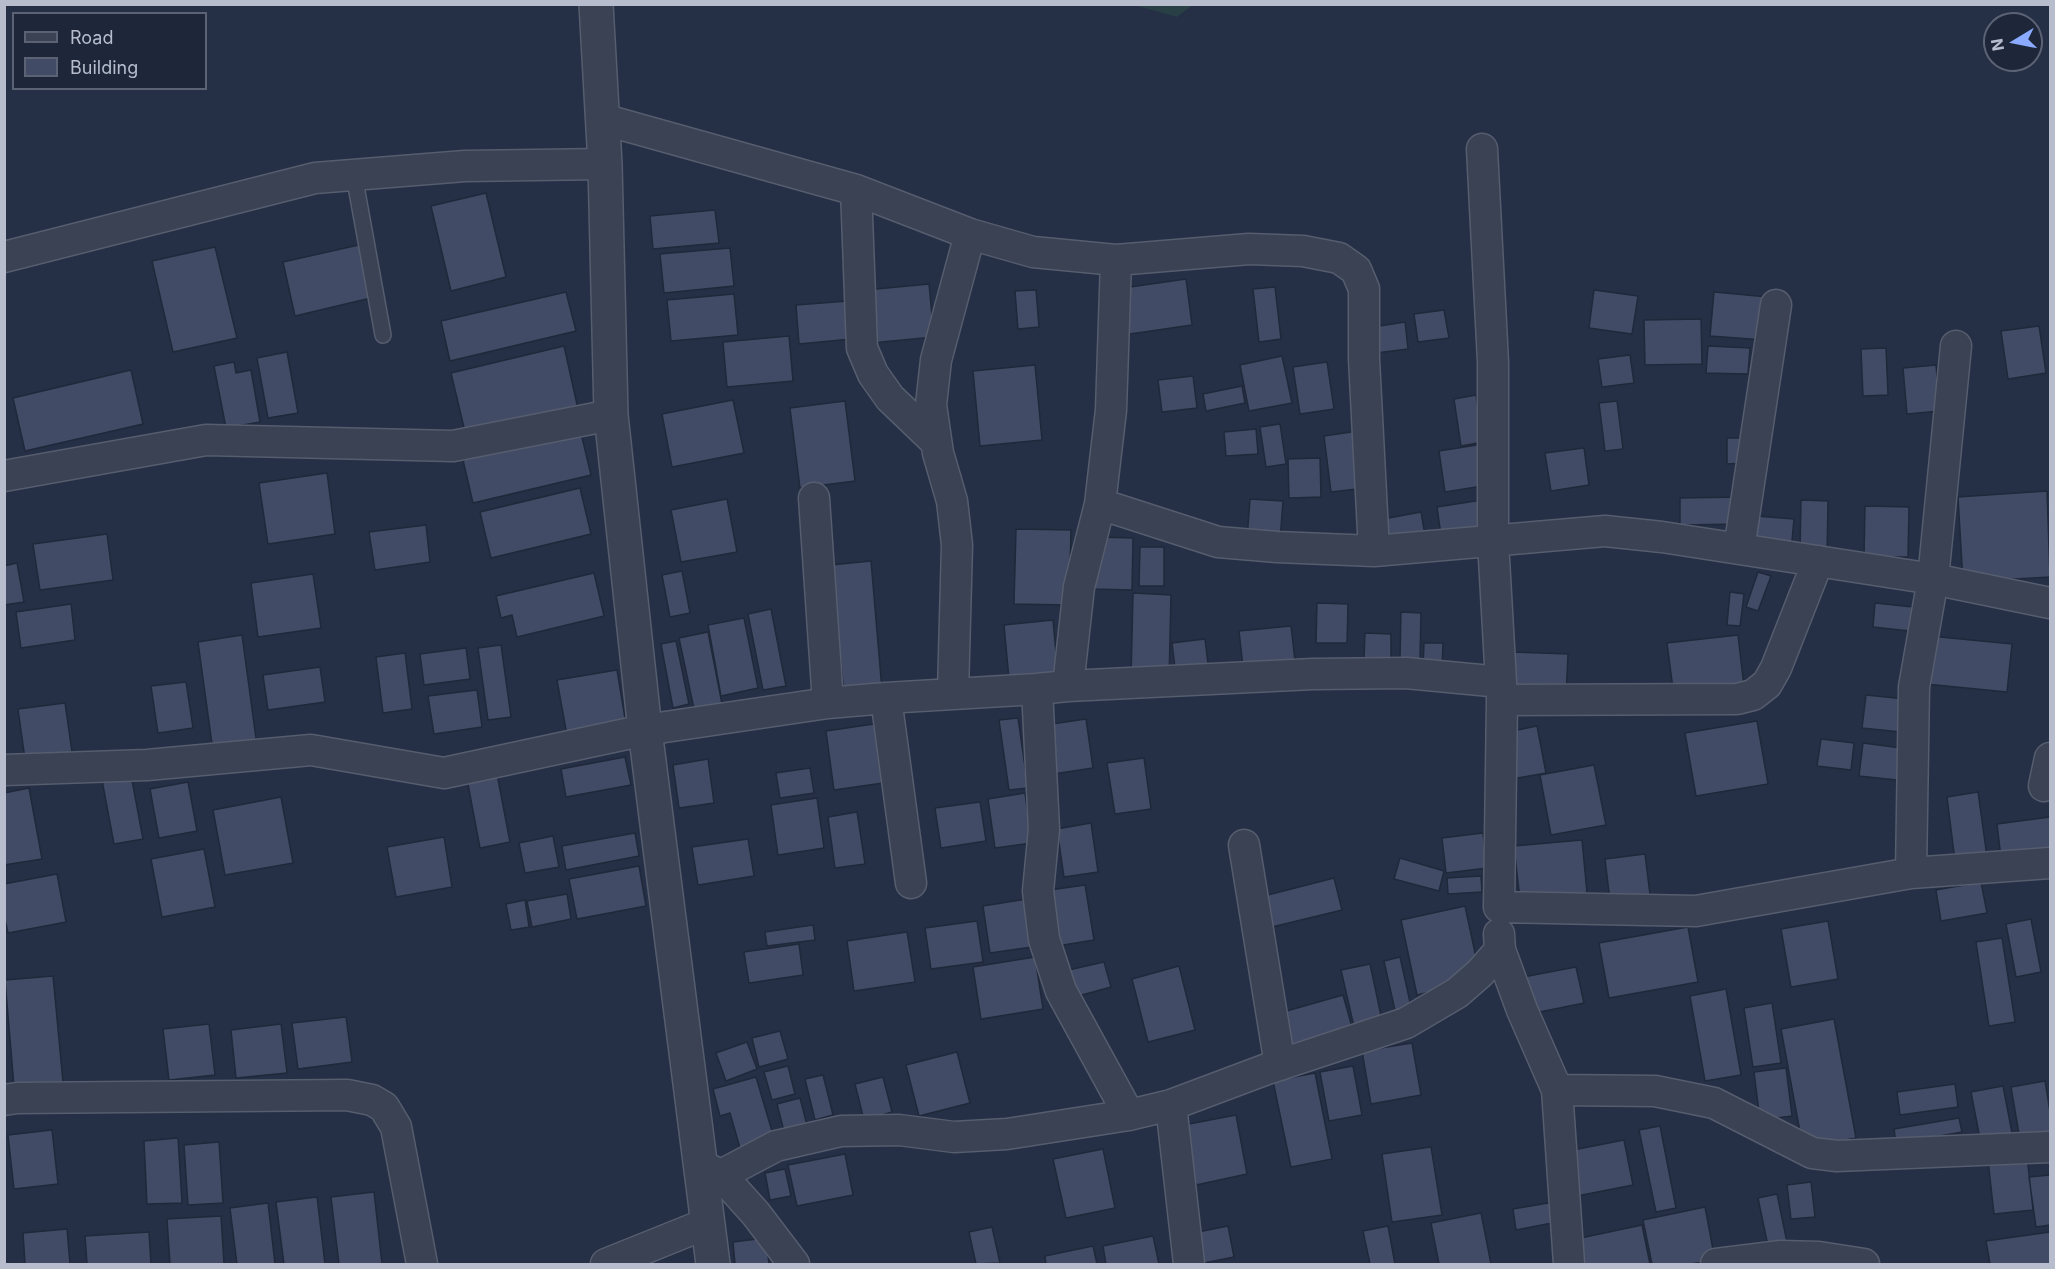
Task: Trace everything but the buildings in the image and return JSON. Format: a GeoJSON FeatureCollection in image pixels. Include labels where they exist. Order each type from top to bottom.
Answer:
{"type":"FeatureCollection","features":[{"type":"Feature","properties":{"kind":"street"},"geometry":{"type":"LineString","coordinates":[[596,4],[605,164],[611,415],[645,730],[710,1170],[708,1223],[713,1264]]}},
{"type":"Feature","properties":{"kind":"street"},"geometry":{"type":"LineString","coordinates":[[602,118],[856,190],[970,234],[1033,252],[1116,260],[1249,249],[1303,251],[1339,258],[1356,270],[1364,289],[1364,359],[1374,551]]}},
{"type":"Feature","properties":{"kind":"street"},"geometry":{"type":"LineString","coordinates":[[1482,149],[1493,362],[1493,541],[1502,691],[1500,950],[1521,1010],[1557,1090],[1569,1264]]}},
{"type":"Feature","properties":{"kind":"street"},"geometry":{"type":"LineString","coordinates":[[4,257],[315,178],[465,166],[605,164]]}},
{"type":"Feature","properties":{"kind":"street"},"geometry":{"type":"LineString","coordinates":[[856,190],[862,348],[873,374],[890,398],[936,442]]}},
{"type":"Feature","properties":{"kind":"street"},"geometry":{"type":"LineString","coordinates":[[953,693],[957,545],[952,501],[936,442],[931,405],[936,360],[970,234]]}},
{"type":"Feature","properties":{"kind":"street"},"geometry":{"type":"LineString","coordinates":[[1068,686],[1079,587],[1100,504],[1111,410],[1116,260]]}},
{"type":"Feature","properties":{"kind":"street"},"geometry":{"type":"LineString","coordinates":[[1739,549],[1776,305]]}},
{"type":"Feature","properties":{"kind":"street"},"geometry":{"type":"LineString","coordinates":[[1911,873],[1914,687],[1933,579],[1956,346]]}},
{"type":"Feature","properties":{"kind":"street"},"geometry":{"type":"LineString","coordinates":[[4,476],[206,440],[453,446],[611,415]]}},
{"type":"Feature","properties":{"kind":"street"},"geometry":{"type":"LineString","coordinates":[[814,498],[828,703]]}},
{"type":"Feature","properties":{"kind":"street"},"geometry":{"type":"LineString","coordinates":[[1100,504],[1218,542],[1374,551],[1605,531],[1933,579],[2050,603]]}},
{"type":"Feature","properties":{"kind":"street"},"geometry":{"type":"LineString","coordinates":[[4,770],[147,765],[310,750],[444,773],[645,730],[828,703],[1068,686],[1313,674],[1406,673],[1502,691],[1737,699],[1753,694],[1767,684],[1776,668],[1818,561]]}},
{"type":"Feature","properties":{"kind":"street"},"geometry":{"type":"LineString","coordinates":[[1037,690],[1044,829],[1038,891],[1044,939],[1061,991],[1129,1116]]}},
{"type":"Feature","properties":{"kind":"street"},"geometry":{"type":"LineString","coordinates":[[886,698],[911,883]]}},
{"type":"Feature","properties":{"kind":"street"},"geometry":{"type":"LineString","coordinates":[[1244,846],[1280,1065]]}},
{"type":"Feature","properties":{"kind":"street"},"geometry":{"type":"LineString","coordinates":[[1499,907],[1696,910],[1911,873],[2050,863]]}},
{"type":"Feature","properties":{"kind":"street"},"geometry":{"type":"LineString","coordinates":[[710,1170],[776,1146],[842,1131],[899,1130],[954,1137],[1007,1134],[1129,1116],[1171,1105],[1415,1018],[1457,993],[1480,973],[1500,950]]}},
{"type":"Feature","properties":{"kind":"street"},"geometry":{"type":"LineString","coordinates":[[1557,1090],[1655,1091],[1714,1103],[1812,1153],[1828,1155],[2050,1147]]}},
{"type":"Feature","properties":{"kind":"street"},"geometry":{"type":"LineString","coordinates":[[4,1100],[17,1098],[347,1095],[372,1100],[384,1107],[396,1127],[422,1264]]}},
{"type":"Feature","properties":{"kind":"street"},"geometry":{"type":"LineString","coordinates":[[1171,1105],[1189,1264]]}},
{"type":"Feature","properties":{"kind":"street"},"geometry":{"type":"LineString","coordinates":[[710,1170],[756,1214],[794,1264]]}},
{"type":"Feature","properties":{"kind":"street"},"geometry":{"type":"LineString","coordinates":[[606,1264],[708,1223]]}},
{"type":"Feature","properties":{"kind":"street"},"geometry":{"type":"LineString","coordinates":[[1716,1264],[1781,1256],[1820,1257],[1864,1264]]}},
{"type":"Feature","properties":{"kind":"lane"},"geometry":{"type":"LineString","coordinates":[[354,175],[383,335]]}},
{"type":"Feature","properties":{"kind":"green space"},"geometry":{"type":"Polygon","coordinates":[[[1134,5],[1193,5],[1177,17],[1134,5]]]}}]}
